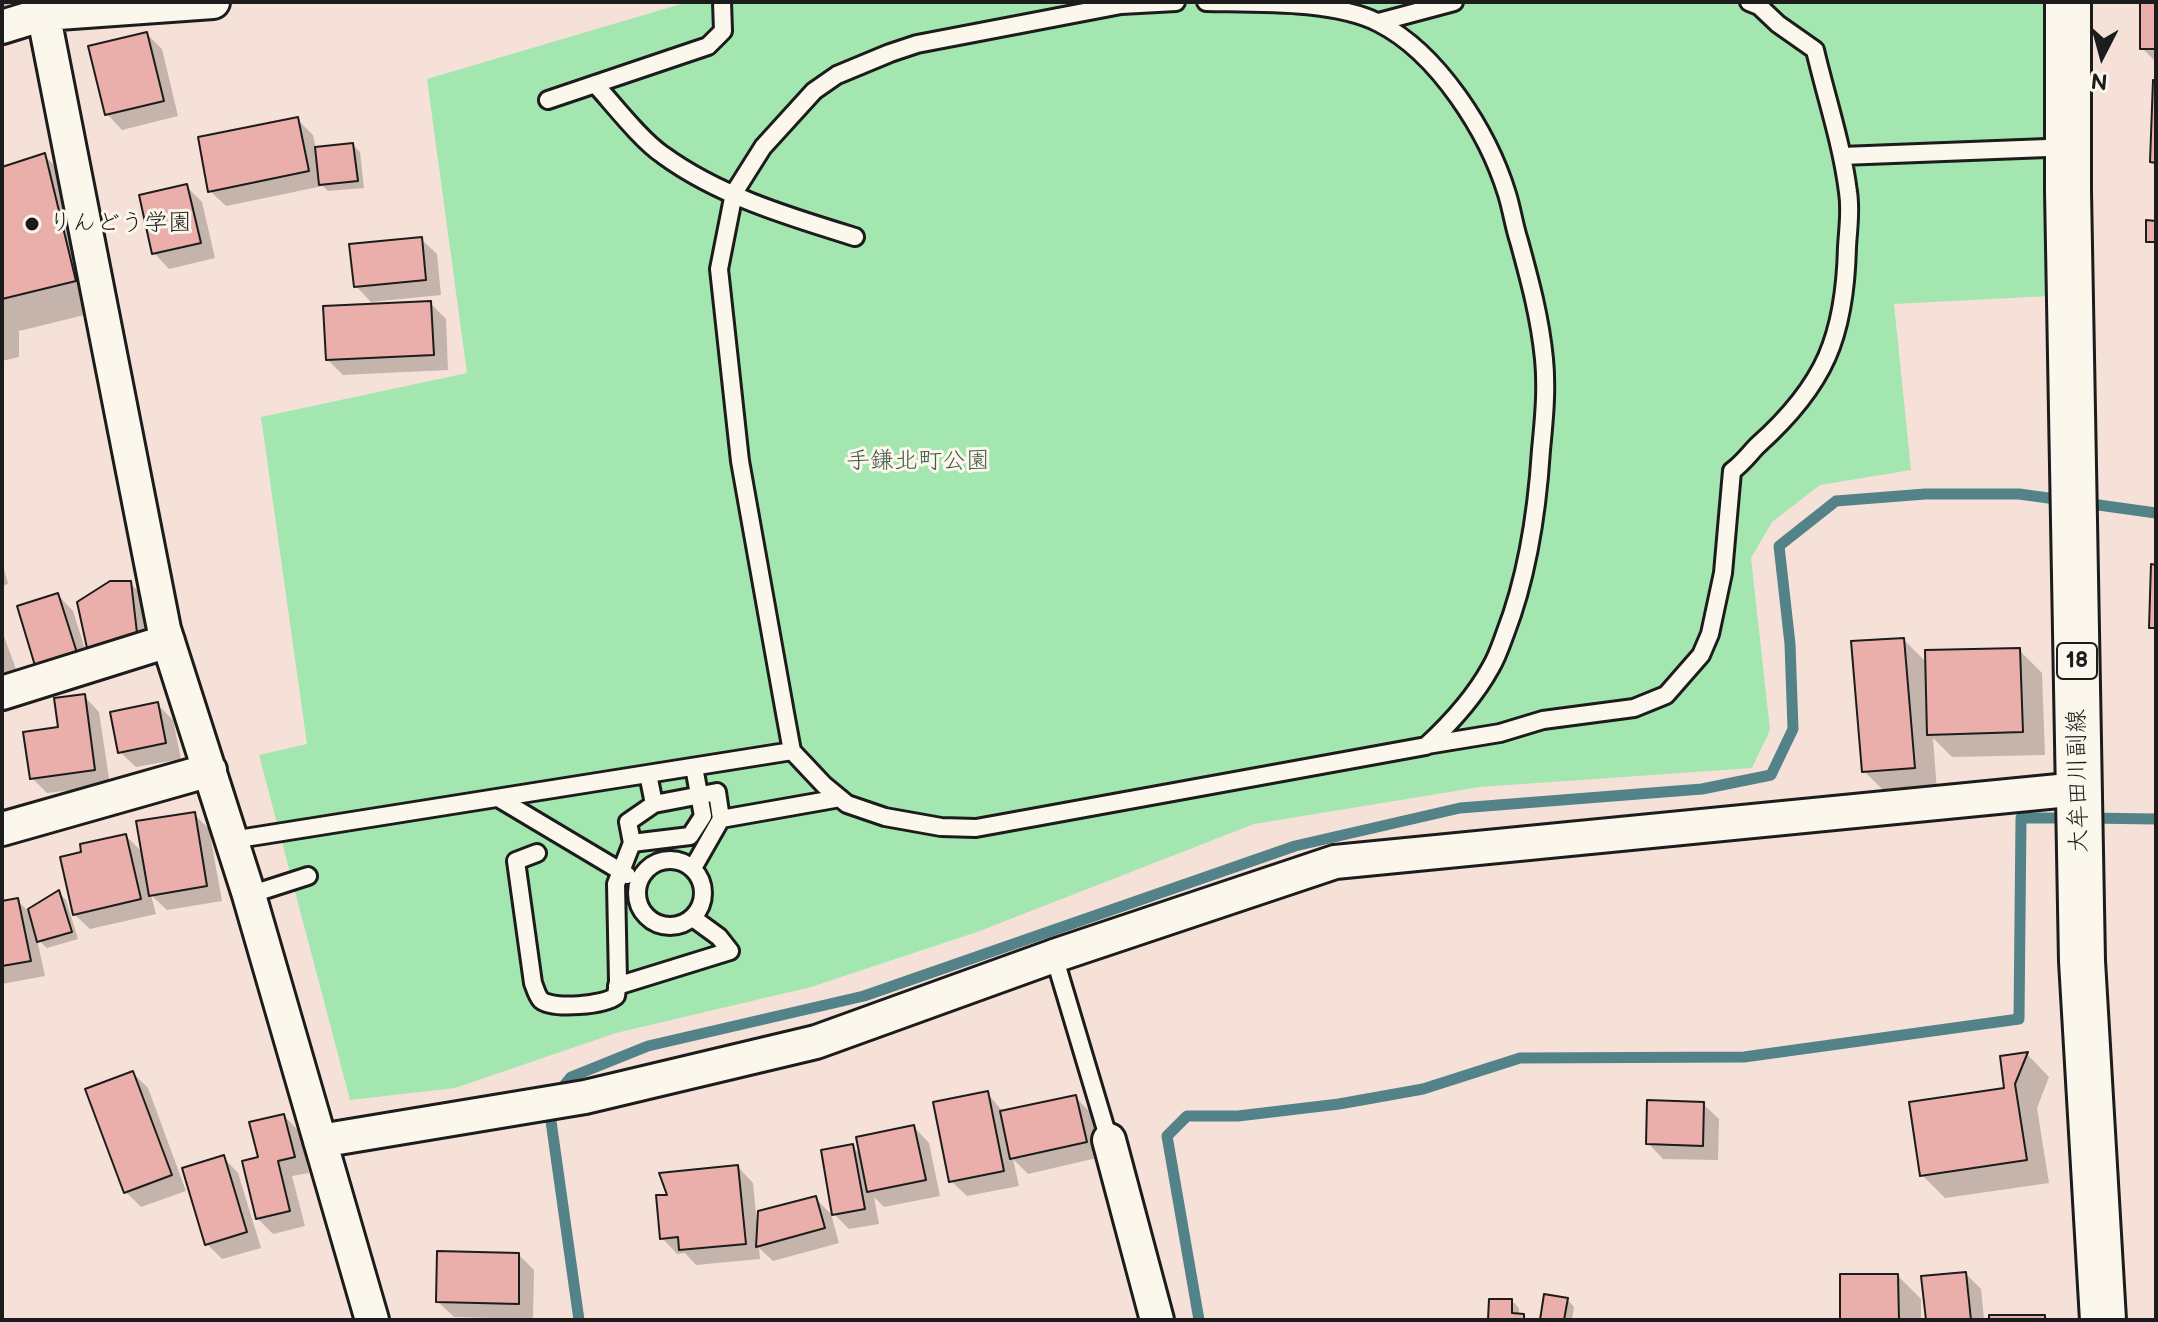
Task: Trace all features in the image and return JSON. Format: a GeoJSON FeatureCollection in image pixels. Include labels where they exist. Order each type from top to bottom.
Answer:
{"type":"FeatureCollection","features":[{"type":"Feature","properties":{"kind":"main road","name":"大牟田川副線"},"geometry":{"type":"LineString","coordinates":[[2068,2],[2082,961],[2103,1320]]}},
{"type":"Feature","properties":{"kind":"street"},"geometry":{"type":"LineString","coordinates":[[2,27],[43,8],[213,2]]}},
{"type":"Feature","properties":{"kind":"street"},"geometry":{"type":"LineString","coordinates":[[43,8],[168,641],[249,895],[372,1320]]}},
{"type":"Feature","properties":{"kind":"street"},"geometry":{"type":"LineString","coordinates":[[2,693],[168,641]]}},
{"type":"Feature","properties":{"kind":"street"},"geometry":{"type":"LineString","coordinates":[[2,829],[210,770]]}},
{"type":"Feature","properties":{"kind":"street"},"geometry":{"type":"LineString","coordinates":[[320,1141],[585,1097],[816,1042],[1054,956],[1335,862],[2079,789]]}},
{"type":"Feature","properties":{"kind":"street"},"geometry":{"type":"LineString","coordinates":[[1109,1140],[1157,1320]]}},
{"type":"Feature","properties":{"kind":"lane"},"geometry":{"type":"LineString","coordinates":[[548,100],[708,46],[723,31],[722,2]]}},
{"type":"Feature","properties":{"kind":"lane"},"geometry":{"type":"LineString","coordinates":[[1176,2],[1121,5],[917,44],[837,75],[814,91],[763,147],[734,193],[719,269],[740,461],[792,751],[847,804],[885,817],[941,827],[976,828],[1500,733],[1543,720],[1634,708],[1666,695],[1701,655],[1710,634],[1723,573],[1732,471],[1787,419],[1813,385],[1828,357],[1840,321],[1846,273],[1849,195],[1815,50],[1778,24],[1759,6],[1749,2]]}},
{"type":"Feature","properties":{"kind":"lane"},"geometry":{"type":"LineString","coordinates":[[1206,2],[1308,5],[1379,22],[1408,43],[1441,75],[1471,116],[1507,193],[1537,307],[1544,363],[1539,487],[1530,550],[1517,602],[1492,666],[1457,718],[1426,746]]}},
{"type":"Feature","properties":{"kind":"lane"},"geometry":{"type":"LineString","coordinates":[[1379,22],[1454,2]]}},
{"type":"Feature","properties":{"kind":"lane"},"geometry":{"type":"LineString","coordinates":[[595,84],[661,154],[765,207],[855,237]]}},
{"type":"Feature","properties":{"kind":"lane"},"geometry":{"type":"LineString","coordinates":[[1842,156],[2047,148]]}},
{"type":"Feature","properties":{"kind":"lane"},"geometry":{"type":"LineString","coordinates":[[232,840],[792,751]]}},
{"type":"Feature","properties":{"kind":"lane"},"geometry":{"type":"LineString","coordinates":[[632,843],[690,836],[703,816],[694,767]]}},
{"type":"Feature","properties":{"kind":"lane"},"geometry":{"type":"LineString","coordinates":[[648,774],[654,804]]}},
{"type":"Feature","properties":{"kind":"lane"},"geometry":{"type":"LineString","coordinates":[[537,853],[516,861],[525,974],[539,998],[552,1004],[609,1001],[616,996],[616,884],[632,843],[628,822],[654,804],[717,792],[721,819],[693,868]]}},
{"type":"Feature","properties":{"kind":"lane"},"geometry":{"type":"LineString","coordinates":[[498,798],[638,882]]}},
{"type":"Feature","properties":{"kind":"lane"},"geometry":{"type":"LineString","coordinates":[[721,819],[840,798]]}},
{"type":"Feature","properties":{"kind":"lane"},"geometry":{"type":"LineString","coordinates":[[661,861],[683,862],[700,877],[703,888],[699,910],[683,924],[662,926],[643,914],[639,904],[638,882],[651,865],[661,861]]}},
{"type":"Feature","properties":{"kind":"lane"},"geometry":{"type":"LineString","coordinates":[[249,895],[308,876]]}},
{"type":"Feature","properties":{"kind":"lane"},"geometry":{"type":"LineString","coordinates":[[617,986],[730,951],[719,937],[693,918]]}},
{"type":"Feature","properties":{"kind":"lane"},"geometry":{"type":"LineString","coordinates":[[1054,956],[1109,1140]]}},
{"type":"Feature","properties":{"kind":"green space","name":"手鎌北町公園"},"geometry":{"type":"Polygon","coordinates":[[[688,2],[2045,4],[2049,296],[1894,304],[1911,470],[1820,485],[1772,522],[1751,558],[1770,730],[1752,768],[1480,787],[1254,824],[977,932],[811,987],[616,1033],[455,1088],[350,1100],[259,755],[307,744],[261,417],[467,373],[427,79],[688,2]]]}},
{"type":"Feature","properties":{"kind":"building"},"geometry":{"type":"Polygon","coordinates":[[[2140,2],[2156,2],[2156,49],[2140,49],[2140,2]]]}},
{"type":"Feature","properties":{"kind":"building"},"geometry":{"type":"Polygon","coordinates":[[[147,32],[164,101],[105,115],[88,46],[147,32]]]}},
{"type":"Feature","properties":{"kind":"building"},"geometry":{"type":"Polygon","coordinates":[[[2153,80],[2156,80],[2156,163],[2150,162],[2153,80]]]}},
{"type":"Feature","properties":{"kind":"building"},"geometry":{"type":"Polygon","coordinates":[[[298,117],[309,171],[208,192],[198,137],[298,117]]]}},
{"type":"Feature","properties":{"kind":"building"},"geometry":{"type":"Polygon","coordinates":[[[353,143],[358,181],[319,185],[315,147],[353,143]]]}},
{"type":"Feature","properties":{"kind":"building","name":"りんどう学園"},"geometry":{"type":"Polygon","coordinates":[[[45,153],[76,281],[2,299],[2,167],[45,153]]]}},
{"type":"Feature","properties":{"kind":"building"},"geometry":{"type":"Polygon","coordinates":[[[187,184],[201,243],[152,254],[139,195],[187,184]]]}},
{"type":"Feature","properties":{"kind":"building"},"geometry":{"type":"Polygon","coordinates":[[[2146,220],[2156,221],[2156,242],[2146,242],[2146,220]]]}},
{"type":"Feature","properties":{"kind":"building"},"geometry":{"type":"Polygon","coordinates":[[[422,237],[426,280],[354,287],[349,244],[422,237]]]}},
{"type":"Feature","properties":{"kind":"building"},"geometry":{"type":"Polygon","coordinates":[[[431,301],[434,355],[326,360],[323,306],[431,301]]]}},
{"type":"Feature","properties":{"kind":"building"},"geometry":{"type":"Polygon","coordinates":[[[2151,564],[2156,565],[2156,628],[2149,628],[2151,564]]]}},
{"type":"Feature","properties":{"kind":"building"},"geometry":{"type":"Polygon","coordinates":[[[110,581],[131,581],[137,633],[87,648],[77,602],[110,581]]]}},
{"type":"Feature","properties":{"kind":"building"},"geometry":{"type":"Polygon","coordinates":[[[58,593],[78,656],[36,669],[17,606],[58,593]]]}},
{"type":"Feature","properties":{"kind":"building"},"geometry":{"type":"Polygon","coordinates":[[[1904,638],[1915,768],[1862,772],[1851,641],[1904,638]]]}},
{"type":"Feature","properties":{"kind":"building"},"geometry":{"type":"Polygon","coordinates":[[[2020,648],[2023,732],[1927,735],[1925,650],[2020,648]]]}},
{"type":"Feature","properties":{"kind":"building"},"geometry":{"type":"Polygon","coordinates":[[[85,694],[95,770],[30,779],[23,732],[58,727],[54,698],[85,694]]]}},
{"type":"Feature","properties":{"kind":"building"},"geometry":{"type":"Polygon","coordinates":[[[158,702],[166,743],[118,753],[110,712],[158,702]]]}},
{"type":"Feature","properties":{"kind":"building"},"geometry":{"type":"Polygon","coordinates":[[[195,812],[207,886],[149,896],[136,821],[195,812]]]}},
{"type":"Feature","properties":{"kind":"building"},"geometry":{"type":"Polygon","coordinates":[[[126,834],[141,899],[73,915],[60,857],[81,852],[80,844],[126,834]]]}},
{"type":"Feature","properties":{"kind":"building"},"geometry":{"type":"Polygon","coordinates":[[[59,890],[72,932],[37,942],[28,909],[59,890]]]}},
{"type":"Feature","properties":{"kind":"building"},"geometry":{"type":"Polygon","coordinates":[[[18,898],[31,961],[2,966],[2,901],[18,898]]]}},
{"type":"Feature","properties":{"kind":"building"},"geometry":{"type":"Polygon","coordinates":[[[2028,1052],[2015,1084],[2027,1160],[1920,1176],[1909,1102],[2004,1088],[2000,1056],[2028,1052]]]}},
{"type":"Feature","properties":{"kind":"building"},"geometry":{"type":"Polygon","coordinates":[[[133,1071],[172,1175],[124,1193],[85,1089],[133,1071]]]}},
{"type":"Feature","properties":{"kind":"building"},"geometry":{"type":"Polygon","coordinates":[[[988,1091],[1004,1171],[949,1182],[933,1102],[988,1091]]]}},
{"type":"Feature","properties":{"kind":"building"},"geometry":{"type":"Polygon","coordinates":[[[1076,1095],[1087,1142],[1010,1159],[1000,1111],[1076,1095]]]}},
{"type":"Feature","properties":{"kind":"building"},"geometry":{"type":"Polygon","coordinates":[[[1647,1100],[1704,1102],[1703,1146],[1646,1144],[1647,1100]]]}},
{"type":"Feature","properties":{"kind":"building"},"geometry":{"type":"Polygon","coordinates":[[[284,1114],[295,1157],[278,1161],[290,1211],[256,1219],[242,1161],[258,1157],[249,1122],[284,1114]]]}},
{"type":"Feature","properties":{"kind":"building"},"geometry":{"type":"Polygon","coordinates":[[[914,1125],[926,1180],[867,1192],[856,1137],[914,1125]]]}},
{"type":"Feature","properties":{"kind":"building"},"geometry":{"type":"Polygon","coordinates":[[[853,1144],[865,1209],[832,1215],[821,1150],[853,1144]]]}},
{"type":"Feature","properties":{"kind":"building"},"geometry":{"type":"Polygon","coordinates":[[[224,1155],[247,1232],[205,1245],[182,1168],[224,1155]]]}},
{"type":"Feature","properties":{"kind":"building"},"geometry":{"type":"Polygon","coordinates":[[[738,1165],[746,1244],[679,1250],[678,1237],[660,1239],[656,1195],[667,1195],[659,1173],[738,1165]]]}},
{"type":"Feature","properties":{"kind":"building"},"geometry":{"type":"Polygon","coordinates":[[[816,1196],[825,1228],[756,1247],[758,1211],[816,1196]]]}},
{"type":"Feature","properties":{"kind":"building"},"geometry":{"type":"Polygon","coordinates":[[[437,1251],[519,1253],[519,1304],[436,1302],[437,1251]]]}},
{"type":"Feature","properties":{"kind":"building"},"geometry":{"type":"Polygon","coordinates":[[[1966,1272],[1971,1320],[1926,1320],[1921,1276],[1966,1272]]]}},
{"type":"Feature","properties":{"kind":"building"},"geometry":{"type":"Polygon","coordinates":[[[1840,1274],[1898,1274],[1899,1320],[1840,1320],[1840,1274]]]}},
{"type":"Feature","properties":{"kind":"building"},"geometry":{"type":"Polygon","coordinates":[[[1544,1294],[1568,1298],[1564,1320],[1540,1320],[1544,1294]]]}},
{"type":"Feature","properties":{"kind":"building"},"geometry":{"type":"Polygon","coordinates":[[[1489,1299],[1512,1299],[1512,1313],[1524,1314],[1524,1320],[1488,1320],[1489,1299]]]}},
{"type":"Feature","properties":{"kind":"building"},"geometry":{"type":"Polygon","coordinates":[[[1989,1315],[2045,1315],[2045,1320],[1989,1320],[1989,1315]]]}},
{"type":"Feature","properties":{"kind":"waterway"},"geometry":{"type":"LineString","coordinates":[[558,1093],[571,1077],[648,1046],[864,996],[1295,846],[1460,808],[1702,789],[1771,775],[1793,729],[1790,644],[1779,546],[1836,501],[1925,494],[2019,494],[2063,500]]}},
{"type":"Feature","properties":{"kind":"waterway"},"geometry":{"type":"LineString","coordinates":[[2084,503],[2156,513]]}},
{"type":"Feature","properties":{"kind":"waterway"},"geometry":{"type":"LineString","coordinates":[[1199,1320],[1167,1136],[1187,1116],[1238,1116],[1339,1104],[1423,1089],[1520,1058],[1744,1057],[2019,1019],[2021,818],[2070,818]]}},
{"type":"Feature","properties":{"kind":"waterway"},"geometry":{"type":"LineString","coordinates":[[2087,818],[2156,819]]}},
{"type":"Feature","properties":{"kind":"waterway"},"geometry":{"type":"LineString","coordinates":[[549,1107],[579,1320]]}},
{"type":"Feature","properties":{"kind":"place","name":"りんどう学園"},"geometry":{"type":"Point","coordinates":[32,224]}}]}
